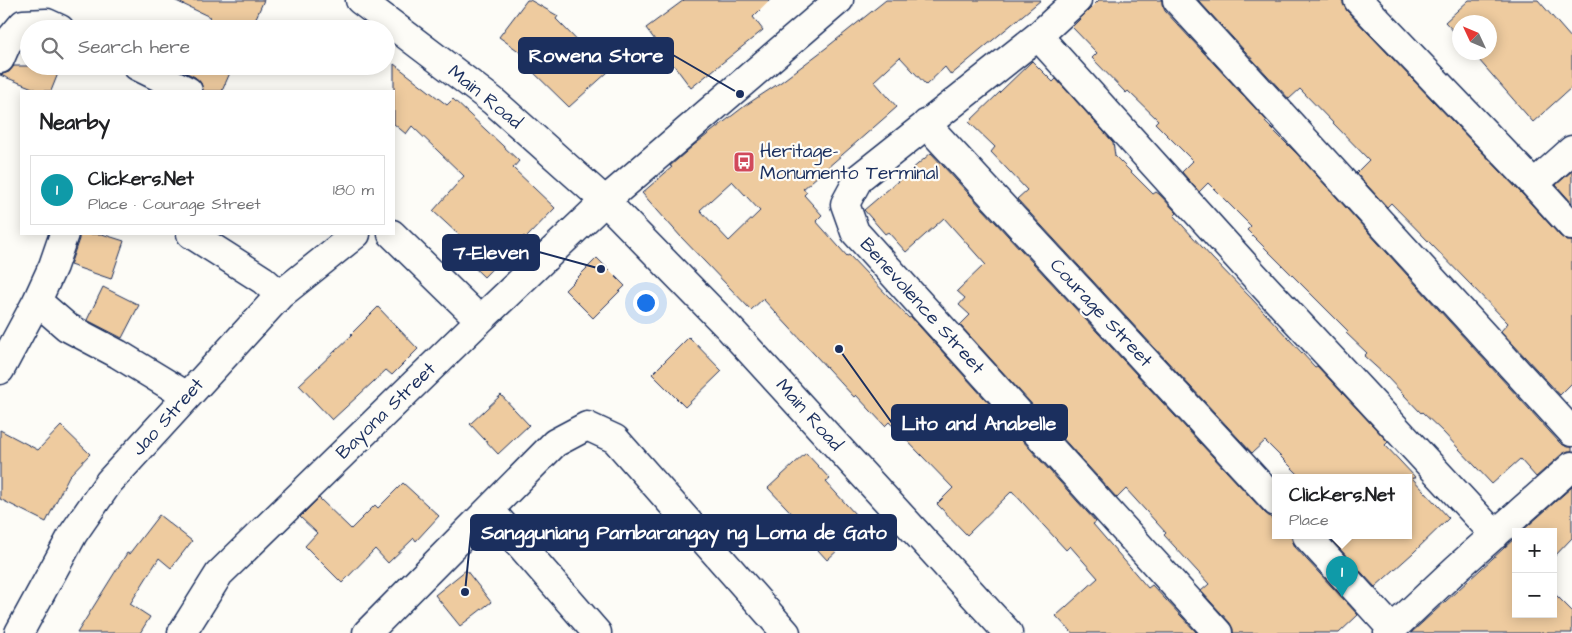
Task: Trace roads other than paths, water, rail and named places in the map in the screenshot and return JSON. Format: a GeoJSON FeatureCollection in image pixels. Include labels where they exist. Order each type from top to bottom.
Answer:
{"type":"FeatureCollection","features":[{"type":"Feature","properties":{"kind":"street","name":"Main Road"},"geometry":{"type":"LineString","coordinates":[[360,0],[386,20]]}},
{"type":"Feature","properties":{"kind":"street"},"geometry":{"type":"LineString","coordinates":[[605,201],[839,0]]}},
{"type":"Feature","properties":{"kind":"street","name":"Benevolence Street"},"geometry":{"type":"LineString","coordinates":[[1078,0],[1038,36],[859,178],[845,204],[855,232],[1218,633]]}},
{"type":"Feature","properties":{"kind":"street"},"geometry":{"type":"LineString","coordinates":[[1177,0],[1572,432]]}},
{"type":"Feature","properties":{"kind":"street"},"geometry":{"type":"LineString","coordinates":[[1358,0],[1572,226]]}},
{"type":"Feature","properties":{"kind":"street","name":"Main Road"},"geometry":{"type":"LineString","coordinates":[[395,27],[493,101],[605,201],[730,329],[1008,633]]}},
{"type":"Feature","properties":{"kind":"street"},"geometry":{"type":"LineString","coordinates":[[0,59],[7,44],[20,28]]}},
{"type":"Feature","properties":{"kind":"street"},"geometry":{"type":"LineString","coordinates":[[1038,36],[1251,272],[1495,535]]}},
{"type":"Feature","properties":{"kind":"street"},"geometry":{"type":"LineString","coordinates":[[155,75],[186,90]]}},
{"type":"Feature","properties":{"kind":"street","name":"Courage Street"},"geometry":{"type":"LineString","coordinates":[[926,124],[1272,498]]}},
{"type":"Feature","properties":{"kind":"street"},"geometry":{"type":"LineString","coordinates":[[1534,184],[1572,150]]}},
{"type":"Feature","properties":{"kind":"street","name":"Bayona Street"},"geometry":{"type":"LineString","coordinates":[[182,633],[219,574],[605,201]]}},
{"type":"Feature","properties":{"kind":"street"},"geometry":{"type":"LineString","coordinates":[[0,370],[37,301],[53,266],[64,235]]}},
{"type":"Feature","properties":{"kind":"street"},"geometry":{"type":"LineString","coordinates":[[193,235],[263,280],[280,295]]}},
{"type":"Feature","properties":{"kind":"street","name":"Jao Street"},"geometry":{"type":"LineString","coordinates":[[19,633],[73,534],[109,482],[280,295],[355,235]]}},
{"type":"Feature","properties":{"kind":"street"},"geometry":{"type":"LineString","coordinates":[[393,235],[480,320]]}},
{"type":"Feature","properties":{"kind":"street"},"geometry":{"type":"LineString","coordinates":[[37,301],[67,327],[118,354],[187,396]]}},
{"type":"Feature","properties":{"kind":"street"},"geometry":{"type":"LineString","coordinates":[[367,633],[555,443],[587,426],[615,439],[786,633]]}},
{"type":"Feature","properties":{"kind":"street"},"geometry":{"type":"LineString","coordinates":[[1310,539],[1390,631],[1572,466]]}},
{"type":"Feature","properties":{"kind":"street"},"geometry":{"type":"LineString","coordinates":[[490,510],[597,633]]}},
{"type":"Feature","properties":{"kind":"place","name":"Rowena Store"},"geometry":{"type":"Point","coordinates":[740,94]}},
{"type":"Feature","properties":{"kind":"place","name":"Heritage- Monumento Terminal"},"geometry":{"type":"Point","coordinates":[744,162]}},
{"type":"Feature","properties":{"kind":"place","name":"7-Eleven"},"geometry":{"type":"Point","coordinates":[601,269]}},
{"type":"Feature","properties":{"kind":"place","name":"Lito and Anabelle"},"geometry":{"type":"Point","coordinates":[839,349]}},
{"type":"Feature","properties":{"kind":"place","name":"Sangguniang Pambarangay ng Loma de Gato"},"geometry":{"type":"Point","coordinates":[465,592]}},
{"type":"Feature","properties":{"kind":"place","name":"Clickers.Net"},"geometry":{"type":"Point","coordinates":[1342,597]}}]}
